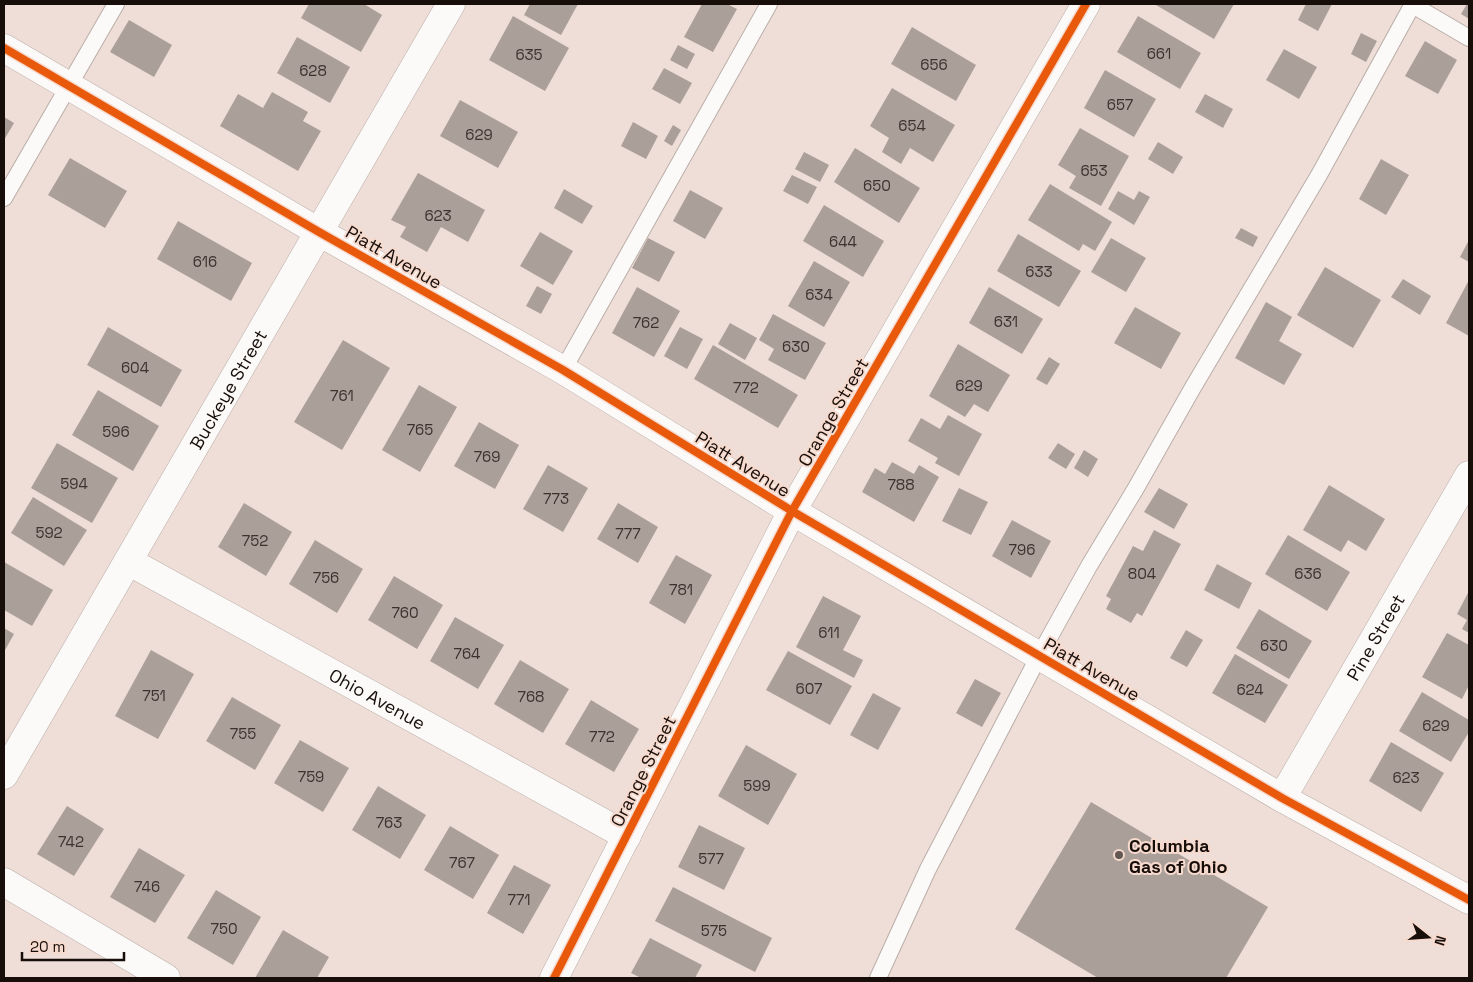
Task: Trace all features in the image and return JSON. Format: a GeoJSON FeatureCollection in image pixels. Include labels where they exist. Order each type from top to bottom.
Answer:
{"type":"FeatureCollection","features":[{"type":"Feature","properties":{"kind":"street","name":"Buckeye Street"},"geometry":{"type":"LineString","coordinates":[[4,775],[451,4]]}},
{"type":"Feature","properties":{"kind":"street","name":"Orange Street"},"geometry":{"type":"LineString","coordinates":[[554,978],[792,511],[1086,4]]}},
{"type":"Feature","properties":{"kind":"street","name":"Piatt Avenue"},"geometry":{"type":"LineString","coordinates":[[4,48],[319,232],[563,370],[792,511],[1282,798],[1469,900]]}},
{"type":"Feature","properties":{"kind":"street","name":"Pine Street"},"geometry":{"type":"LineString","coordinates":[[1282,798],[1469,476]]}},
{"type":"Feature","properties":{"kind":"street","name":"Ohio Avenue"},"geometry":{"type":"LineString","coordinates":[[128,561],[627,836]]}},
{"type":"Feature","properties":{"kind":"street"},"geometry":{"type":"LineString","coordinates":[[4,882],[166,978]]}},
{"type":"Feature","properties":{"kind":"lane"},"geometry":{"type":"LineString","coordinates":[[4,198],[116,4]]}},
{"type":"Feature","properties":{"kind":"lane"},"geometry":{"type":"LineString","coordinates":[[563,370],[769,4]]}},
{"type":"Feature","properties":{"kind":"lane"},"geometry":{"type":"LineString","coordinates":[[878,978],[928,869],[1039,656],[1089,566],[1318,175],[1412,4],[1469,38]]}},
{"type":"Feature","properties":{"kind":"building"},"geometry":{"type":"Polygon","coordinates":[[[309,4],[364,4],[382,15],[361,52],[301,18],[309,4]]]}},
{"type":"Feature","properties":{"kind":"building"},"geometry":{"type":"Polygon","coordinates":[[[530,4],[578,4],[561,35],[524,15],[530,4]]]}},
{"type":"Feature","properties":{"kind":"building"},"geometry":{"type":"Polygon","coordinates":[[[702,4],[727,4],[737,9],[713,52],[684,37],[702,4]]]}},
{"type":"Feature","properties":{"kind":"building"},"geometry":{"type":"Polygon","coordinates":[[[1157,4],[1234,4],[1214,39],[1157,4]]]}},
{"type":"Feature","properties":{"kind":"building"},"geometry":{"type":"Polygon","coordinates":[[[1306,4],[1332,4],[1318,31],[1298,20],[1306,4]]]}},
{"type":"Feature","properties":{"kind":"building"},"geometry":{"type":"Polygon","coordinates":[[[1467,4],[1469,4],[1469,19],[1461,14],[1467,4]]]}},
{"type":"Feature","properties":{"kind":"building"},"geometry":{"type":"Polygon","coordinates":[[[513,16],[569,48],[545,91],[489,60],[513,16]]]}},
{"type":"Feature","properties":{"kind":"building"},"geometry":{"type":"Polygon","coordinates":[[[1138,16],[1201,53],[1180,89],[1117,52],[1138,16]]]}},
{"type":"Feature","properties":{"kind":"building"},"geometry":{"type":"Polygon","coordinates":[[[129,20],[172,45],[154,77],[110,52],[129,20]]]}},
{"type":"Feature","properties":{"kind":"building"},"geometry":{"type":"Polygon","coordinates":[[[912,27],[976,65],[956,101],[891,64],[912,27]]]}},
{"type":"Feature","properties":{"kind":"building"},"geometry":{"type":"Polygon","coordinates":[[[1361,33],[1377,41],[1366,62],[1351,54],[1361,33]]]}},
{"type":"Feature","properties":{"kind":"building"},"geometry":{"type":"Polygon","coordinates":[[[297,37],[350,67],[330,103],[277,73],[297,37]]]}},
{"type":"Feature","properties":{"kind":"building"},"geometry":{"type":"Polygon","coordinates":[[[1425,41],[1457,60],[1438,94],[1405,76],[1425,41]]]}},
{"type":"Feature","properties":{"kind":"building"},"geometry":{"type":"Polygon","coordinates":[[[678,45],[695,54],[687,69],[670,60],[678,45]]]}},
{"type":"Feature","properties":{"kind":"building"},"geometry":{"type":"Polygon","coordinates":[[[1284,49],[1317,67],[1299,99],[1266,80],[1284,49]]]}},
{"type":"Feature","properties":{"kind":"building"},"geometry":{"type":"Polygon","coordinates":[[[664,68],[692,83],[680,104],[652,89],[664,68]]]}},
{"type":"Feature","properties":{"kind":"building"},"geometry":{"type":"Polygon","coordinates":[[[1105,70],[1156,99],[1134,137],[1084,108],[1105,70]]]}},
{"type":"Feature","properties":{"kind":"building"},"geometry":{"type":"Polygon","coordinates":[[[892,88],[955,125],[933,162],[910,148],[901,164],[882,152],[889,138],[870,126],[892,88]]]}},
{"type":"Feature","properties":{"kind":"building"},"geometry":{"type":"Polygon","coordinates":[[[272,92],[308,112],[303,121],[321,131],[298,171],[220,126],[238,94],[263,108],[272,92]]]}},
{"type":"Feature","properties":{"kind":"building"},"geometry":{"type":"Polygon","coordinates":[[[1205,94],[1233,109],[1223,128],[1195,112],[1205,94]]]}},
{"type":"Feature","properties":{"kind":"building"},"geometry":{"type":"Polygon","coordinates":[[[460,100],[518,132],[498,168],[440,136],[460,100]]]}},
{"type":"Feature","properties":{"kind":"building"},"geometry":{"type":"Polygon","coordinates":[[[4,117],[14,123],[4,140],[4,117]]]}},
{"type":"Feature","properties":{"kind":"building"},"geometry":{"type":"Polygon","coordinates":[[[633,122],[658,136],[646,159],[621,146],[633,122]]]}},
{"type":"Feature","properties":{"kind":"building"},"geometry":{"type":"Polygon","coordinates":[[[673,125],[681,130],[672,146],[664,141],[673,125]]]}},
{"type":"Feature","properties":{"kind":"building"},"geometry":{"type":"Polygon","coordinates":[[[1080,128],[1129,156],[1101,206],[1069,188],[1076,176],[1058,165],[1080,128]]]}},
{"type":"Feature","properties":{"kind":"building"},"geometry":{"type":"Polygon","coordinates":[[[1158,142],[1183,157],[1173,174],[1148,159],[1158,142]]]}},
{"type":"Feature","properties":{"kind":"building"},"geometry":{"type":"Polygon","coordinates":[[[855,148],[920,188],[899,223],[834,182],[855,148]]]}},
{"type":"Feature","properties":{"kind":"building"},"geometry":{"type":"Polygon","coordinates":[[[804,152],[829,165],[820,182],[795,169],[804,152]]]}},
{"type":"Feature","properties":{"kind":"building"},"geometry":{"type":"Polygon","coordinates":[[[70,158],[127,191],[105,228],[48,195],[70,158]]]}},
{"type":"Feature","properties":{"kind":"building"},"geometry":{"type":"Polygon","coordinates":[[[1381,159],[1409,175],[1386,215],[1359,199],[1381,159]]]}},
{"type":"Feature","properties":{"kind":"building"},"geometry":{"type":"Polygon","coordinates":[[[418,173],[485,210],[468,242],[441,227],[427,252],[400,237],[406,227],[391,220],[418,173]]]}},
{"type":"Feature","properties":{"kind":"building"},"geometry":{"type":"Polygon","coordinates":[[[792,175],[817,187],[808,204],[783,191],[792,175]]]}},
{"type":"Feature","properties":{"kind":"building"},"geometry":{"type":"Polygon","coordinates":[[[1050,184],[1112,222],[1095,251],[1083,244],[1079,251],[1028,220],[1050,184]]]}},
{"type":"Feature","properties":{"kind":"building"},"geometry":{"type":"Polygon","coordinates":[[[564,189],[593,206],[582,224],[554,208],[564,189]]]}},
{"type":"Feature","properties":{"kind":"building"},"geometry":{"type":"Polygon","coordinates":[[[690,190],[723,208],[705,239],[673,221],[690,190]]]}},
{"type":"Feature","properties":{"kind":"building"},"geometry":{"type":"Polygon","coordinates":[[[1118,191],[1134,200],[1139,191],[1150,197],[1134,225],[1108,209],[1118,191]]]}},
{"type":"Feature","properties":{"kind":"building"},"geometry":{"type":"Polygon","coordinates":[[[824,205],[884,241],[863,277],[803,241],[824,205]]]}},
{"type":"Feature","properties":{"kind":"building"},"geometry":{"type":"Polygon","coordinates":[[[178,221],[252,263],[231,301],[157,259],[178,221]]]}},
{"type":"Feature","properties":{"kind":"building"},"geometry":{"type":"Polygon","coordinates":[[[1241,228],[1258,237],[1253,247],[1235,238],[1241,228]]]}},
{"type":"Feature","properties":{"kind":"building"},"geometry":{"type":"Polygon","coordinates":[[[540,232],[573,251],[553,285],[520,266],[540,232]]]}},
{"type":"Feature","properties":{"kind":"building"},"geometry":{"type":"Polygon","coordinates":[[[1018,234],[1081,271],[1059,307],[997,271],[1018,234]]]}},
{"type":"Feature","properties":{"kind":"building"},"geometry":{"type":"Polygon","coordinates":[[[648,238],[675,252],[659,282],[632,268],[648,238]]]}},
{"type":"Feature","properties":{"kind":"building"},"geometry":{"type":"Polygon","coordinates":[[[1111,238],[1146,258],[1126,292],[1091,272],[1111,238]]]}},
{"type":"Feature","properties":{"kind":"building"},"geometry":{"type":"Polygon","coordinates":[[[1469,240],[1469,262],[1460,257],[1469,240]]]}},
{"type":"Feature","properties":{"kind":"building"},"geometry":{"type":"Polygon","coordinates":[[[814,261],[850,282],[824,327],[788,306],[814,261]]]}},
{"type":"Feature","properties":{"kind":"building"},"geometry":{"type":"Polygon","coordinates":[[[1325,267],[1381,300],[1353,348],[1297,315],[1325,267]]]}},
{"type":"Feature","properties":{"kind":"building"},"geometry":{"type":"Polygon","coordinates":[[[1403,279],[1431,296],[1420,315],[1391,297],[1403,279]]]}},
{"type":"Feature","properties":{"kind":"building"},"geometry":{"type":"Polygon","coordinates":[[[1469,280],[1469,336],[1446,323],[1469,280]]]}},
{"type":"Feature","properties":{"kind":"building"},"geometry":{"type":"Polygon","coordinates":[[[537,286],[552,294],[541,314],[526,306],[537,286]]]}},
{"type":"Feature","properties":{"kind":"building"},"geometry":{"type":"Polygon","coordinates":[[[637,287],[680,311],[654,357],[612,333],[637,287]]]}},
{"type":"Feature","properties":{"kind":"building"},"geometry":{"type":"Polygon","coordinates":[[[989,287],[1043,319],[1022,354],[969,323],[989,287]]]}},
{"type":"Feature","properties":{"kind":"building"},"geometry":{"type":"Polygon","coordinates":[[[1266,302],[1292,317],[1279,341],[1302,354],[1284,385],[1235,358],[1266,302]]]}},
{"type":"Feature","properties":{"kind":"building"},"geometry":{"type":"Polygon","coordinates":[[[1135,307],[1181,333],[1161,369],[1114,343],[1135,307]]]}},
{"type":"Feature","properties":{"kind":"building"},"geometry":{"type":"Polygon","coordinates":[[[773,314],[826,343],[805,380],[768,360],[774,349],[759,340],[773,314]]]}},
{"type":"Feature","properties":{"kind":"building"},"geometry":{"type":"Polygon","coordinates":[[[730,323],[757,338],[745,360],[718,344],[730,323]]]}},
{"type":"Feature","properties":{"kind":"building"},"geometry":{"type":"Polygon","coordinates":[[[108,327],[182,370],[161,407],[87,365],[108,327]]]}},
{"type":"Feature","properties":{"kind":"building"},"geometry":{"type":"Polygon","coordinates":[[[680,327],[703,339],[687,369],[664,356],[680,327]]]}},
{"type":"Feature","properties":{"kind":"building"},"geometry":{"type":"Polygon","coordinates":[[[343,340],[390,368],[342,450],[294,422],[343,340]]]}},
{"type":"Feature","properties":{"kind":"building"},"geometry":{"type":"Polygon","coordinates":[[[958,344],[1010,375],[988,412],[974,404],[965,417],[929,396],[958,344]]]}},
{"type":"Feature","properties":{"kind":"building"},"geometry":{"type":"Polygon","coordinates":[[[713,345],[798,395],[778,428],[694,379],[713,345]]]}},
{"type":"Feature","properties":{"kind":"building"},"geometry":{"type":"Polygon","coordinates":[[[1049,357],[1060,364],[1047,385],[1036,379],[1049,357]]]}},
{"type":"Feature","properties":{"kind":"building"},"geometry":{"type":"Polygon","coordinates":[[[419,385],[457,407],[420,472],[382,450],[419,385]]]}},
{"type":"Feature","properties":{"kind":"building"},"geometry":{"type":"Polygon","coordinates":[[[98,390],[159,426],[133,471],[72,435],[98,390]]]}},
{"type":"Feature","properties":{"kind":"building"},"geometry":{"type":"Polygon","coordinates":[[[948,415],[982,434],[959,476],[935,463],[938,458],[908,441],[921,418],[940,429],[948,415]]]}},
{"type":"Feature","properties":{"kind":"building"},"geometry":{"type":"Polygon","coordinates":[[[479,422],[519,445],[495,489],[454,466],[479,422]]]}},
{"type":"Feature","properties":{"kind":"building"},"geometry":{"type":"Polygon","coordinates":[[[57,443],[118,478],[92,523],[31,488],[57,443]]]}},
{"type":"Feature","properties":{"kind":"building"},"geometry":{"type":"Polygon","coordinates":[[[1058,443],[1075,454],[1066,469],[1048,458],[1058,443]]]}},
{"type":"Feature","properties":{"kind":"building"},"geometry":{"type":"Polygon","coordinates":[[[1084,450],[1098,459],[1088,477],[1074,468],[1084,450]]]}},
{"type":"Feature","properties":{"kind":"building"},"geometry":{"type":"Polygon","coordinates":[[[892,462],[914,474],[919,465],[939,477],[914,522],[862,492],[875,468],[885,474],[892,462]]]}},
{"type":"Feature","properties":{"kind":"building"},"geometry":{"type":"Polygon","coordinates":[[[548,465],[588,488],[563,532],[523,509],[548,465]]]}},
{"type":"Feature","properties":{"kind":"building"},"geometry":{"type":"Polygon","coordinates":[[[1329,485],[1385,519],[1366,551],[1348,540],[1341,552],[1303,530],[1329,485]]]}},
{"type":"Feature","properties":{"kind":"building"},"geometry":{"type":"Polygon","coordinates":[[[959,488],[988,502],[971,535],[942,521],[959,488]]]}},
{"type":"Feature","properties":{"kind":"building"},"geometry":{"type":"Polygon","coordinates":[[[1159,488],[1188,504],[1174,529],[1144,512],[1159,488]]]}},
{"type":"Feature","properties":{"kind":"building"},"geometry":{"type":"Polygon","coordinates":[[[33,497],[87,530],[64,566],[11,533],[33,497]]]}},
{"type":"Feature","properties":{"kind":"building"},"geometry":{"type":"Polygon","coordinates":[[[244,503],[292,532],[266,576],[218,547],[244,503]]]}},
{"type":"Feature","properties":{"kind":"building"},"geometry":{"type":"Polygon","coordinates":[[[618,503],[658,527],[638,563],[597,539],[618,503]]]}},
{"type":"Feature","properties":{"kind":"building"},"geometry":{"type":"Polygon","coordinates":[[[1012,520],[1051,541],[1031,578],[992,556],[1012,520]]]}},
{"type":"Feature","properties":{"kind":"building"},"geometry":{"type":"Polygon","coordinates":[[[1154,530],[1181,544],[1142,616],[1137,613],[1131,623],[1106,609],[1111,599],[1106,596],[1133,546],[1143,551],[1154,530]]]}},
{"type":"Feature","properties":{"kind":"building"},"geometry":{"type":"Polygon","coordinates":[[[1288,535],[1350,572],[1327,611],[1265,574],[1288,535]]]}},
{"type":"Feature","properties":{"kind":"building"},"geometry":{"type":"Polygon","coordinates":[[[315,540],[363,569],[337,613],[289,584],[315,540]]]}},
{"type":"Feature","properties":{"kind":"building"},"geometry":{"type":"Polygon","coordinates":[[[676,555],[712,575],[685,624],[649,603],[676,555]]]}},
{"type":"Feature","properties":{"kind":"building"},"geometry":{"type":"Polygon","coordinates":[[[4,562],[53,590],[32,626],[4,610],[4,562]]]}},
{"type":"Feature","properties":{"kind":"building"},"geometry":{"type":"Polygon","coordinates":[[[1217,564],[1252,583],[1239,609],[1204,590],[1217,564]]]}},
{"type":"Feature","properties":{"kind":"building"},"geometry":{"type":"Polygon","coordinates":[[[394,576],[443,605],[417,649],[368,620],[394,576]]]}},
{"type":"Feature","properties":{"kind":"building"},"geometry":{"type":"Polygon","coordinates":[[[1469,591],[1469,633],[1462,629],[1467,620],[1457,614],[1469,591]]]}},
{"type":"Feature","properties":{"kind":"building"},"geometry":{"type":"Polygon","coordinates":[[[823,596],[861,616],[843,650],[863,660],[854,678],[796,647],[823,596]]]}},
{"type":"Feature","properties":{"kind":"building"},"geometry":{"type":"Polygon","coordinates":[[[1259,609],[1312,641],[1289,679],[1236,648],[1259,609]]]}},
{"type":"Feature","properties":{"kind":"building"},"geometry":{"type":"Polygon","coordinates":[[[455,617],[504,645],[478,689],[430,661],[455,617]]]}},
{"type":"Feature","properties":{"kind":"building"},"geometry":{"type":"Polygon","coordinates":[[[4,628],[14,634],[4,652],[4,628]]]}},
{"type":"Feature","properties":{"kind":"building"},"geometry":{"type":"Polygon","coordinates":[[[1186,630],[1203,640],[1187,667],[1170,658],[1186,630]]]}},
{"type":"Feature","properties":{"kind":"building"},"geometry":{"type":"Polygon","coordinates":[[[1447,633],[1469,645],[1469,685],[1462,699],[1422,677],[1447,633]]]}},
{"type":"Feature","properties":{"kind":"building"},"geometry":{"type":"Polygon","coordinates":[[[151,650],[194,674],[158,739],[115,716],[151,650]]]}},
{"type":"Feature","properties":{"kind":"building"},"geometry":{"type":"Polygon","coordinates":[[[788,651],[852,686],[830,725],[766,690],[788,651]]]}},
{"type":"Feature","properties":{"kind":"building"},"geometry":{"type":"Polygon","coordinates":[[[1235,654],[1288,685],[1265,723],[1212,693],[1235,654]]]}},
{"type":"Feature","properties":{"kind":"building"},"geometry":{"type":"Polygon","coordinates":[[[520,660],[569,689],[543,733],[494,704],[520,660]]]}},
{"type":"Feature","properties":{"kind":"building"},"geometry":{"type":"Polygon","coordinates":[[[975,679],[1001,693],[982,727],[956,713],[975,679]]]}},
{"type":"Feature","properties":{"kind":"building"},"geometry":{"type":"Polygon","coordinates":[[[1422,692],[1469,720],[1469,732],[1451,762],[1399,731],[1422,692]]]}},
{"type":"Feature","properties":{"kind":"building"},"geometry":{"type":"Polygon","coordinates":[[[873,693],[901,708],[878,750],[850,735],[873,693]]]}},
{"type":"Feature","properties":{"kind":"building"},"geometry":{"type":"Polygon","coordinates":[[[232,697],[281,725],[255,770],[206,741],[232,697]]]}},
{"type":"Feature","properties":{"kind":"building"},"geometry":{"type":"Polygon","coordinates":[[[591,700],[639,729],[614,772],[565,744],[591,700]]]}},
{"type":"Feature","properties":{"kind":"building"},"geometry":{"type":"Polygon","coordinates":[[[300,740],[349,768],[323,812],[274,783],[300,740]]]}},
{"type":"Feature","properties":{"kind":"building"},"geometry":{"type":"Polygon","coordinates":[[[1391,742],[1444,773],[1421,812],[1369,781],[1391,742]]]}},
{"type":"Feature","properties":{"kind":"building"},"geometry":{"type":"Polygon","coordinates":[[[746,745],[797,774],[768,825],[718,796],[746,745]]]}},
{"type":"Feature","properties":{"kind":"building"},"geometry":{"type":"Polygon","coordinates":[[[378,786],[426,815],[400,859],[352,830],[378,786]]]}},
{"type":"Feature","properties":{"kind":"building","name":"Columbia Gas of Ohio"},"geometry":{"type":"Polygon","coordinates":[[[1091,802],[1268,907],[1226,978],[1098,978],[1015,929],[1091,802]]]}},
{"type":"Feature","properties":{"kind":"building"},"geometry":{"type":"Polygon","coordinates":[[[67,806],[104,829],[74,876],[37,854],[67,806]]]}},
{"type":"Feature","properties":{"kind":"building"},"geometry":{"type":"Polygon","coordinates":[[[699,825],[745,848],[724,890],[678,867],[699,825]]]}},
{"type":"Feature","properties":{"kind":"building"},"geometry":{"type":"Polygon","coordinates":[[[450,826],[499,855],[473,899],[424,870],[450,826]]]}},
{"type":"Feature","properties":{"kind":"building"},"geometry":{"type":"Polygon","coordinates":[[[139,848],[185,875],[155,923],[110,897],[139,848]]]}},
{"type":"Feature","properties":{"kind":"building"},"geometry":{"type":"Polygon","coordinates":[[[514,865],[551,885],[523,934],[487,913],[514,865]]]}},
{"type":"Feature","properties":{"kind":"building"},"geometry":{"type":"Polygon","coordinates":[[[673,887],[772,938],[755,972],[655,921],[673,887]]]}},
{"type":"Feature","properties":{"kind":"building"},"geometry":{"type":"Polygon","coordinates":[[[216,890],[261,917],[233,965],[187,938],[216,890]]]}},
{"type":"Feature","properties":{"kind":"building"},"geometry":{"type":"Polygon","coordinates":[[[283,930],[329,957],[317,978],[255,978],[283,930]]]}},
{"type":"Feature","properties":{"kind":"building"},"geometry":{"type":"Polygon","coordinates":[[[650,938],[702,965],[695,978],[641,978],[631,973],[650,938]]]}},
{"type":"Feature","properties":{"kind":"cycle path"},"geometry":{"type":"LineString","coordinates":[[554,978],[792,511],[1086,4]]}},
{"type":"Feature","properties":{"kind":"cycle path"},"geometry":{"type":"LineString","coordinates":[[4,48],[319,232],[563,370],[792,511],[1282,798],[1469,900]]}},
{"type":"Feature","properties":{"kind":"place","name":"Columbia Gas of Ohio"},"geometry":{"type":"Point","coordinates":[1119,855]}}]}
